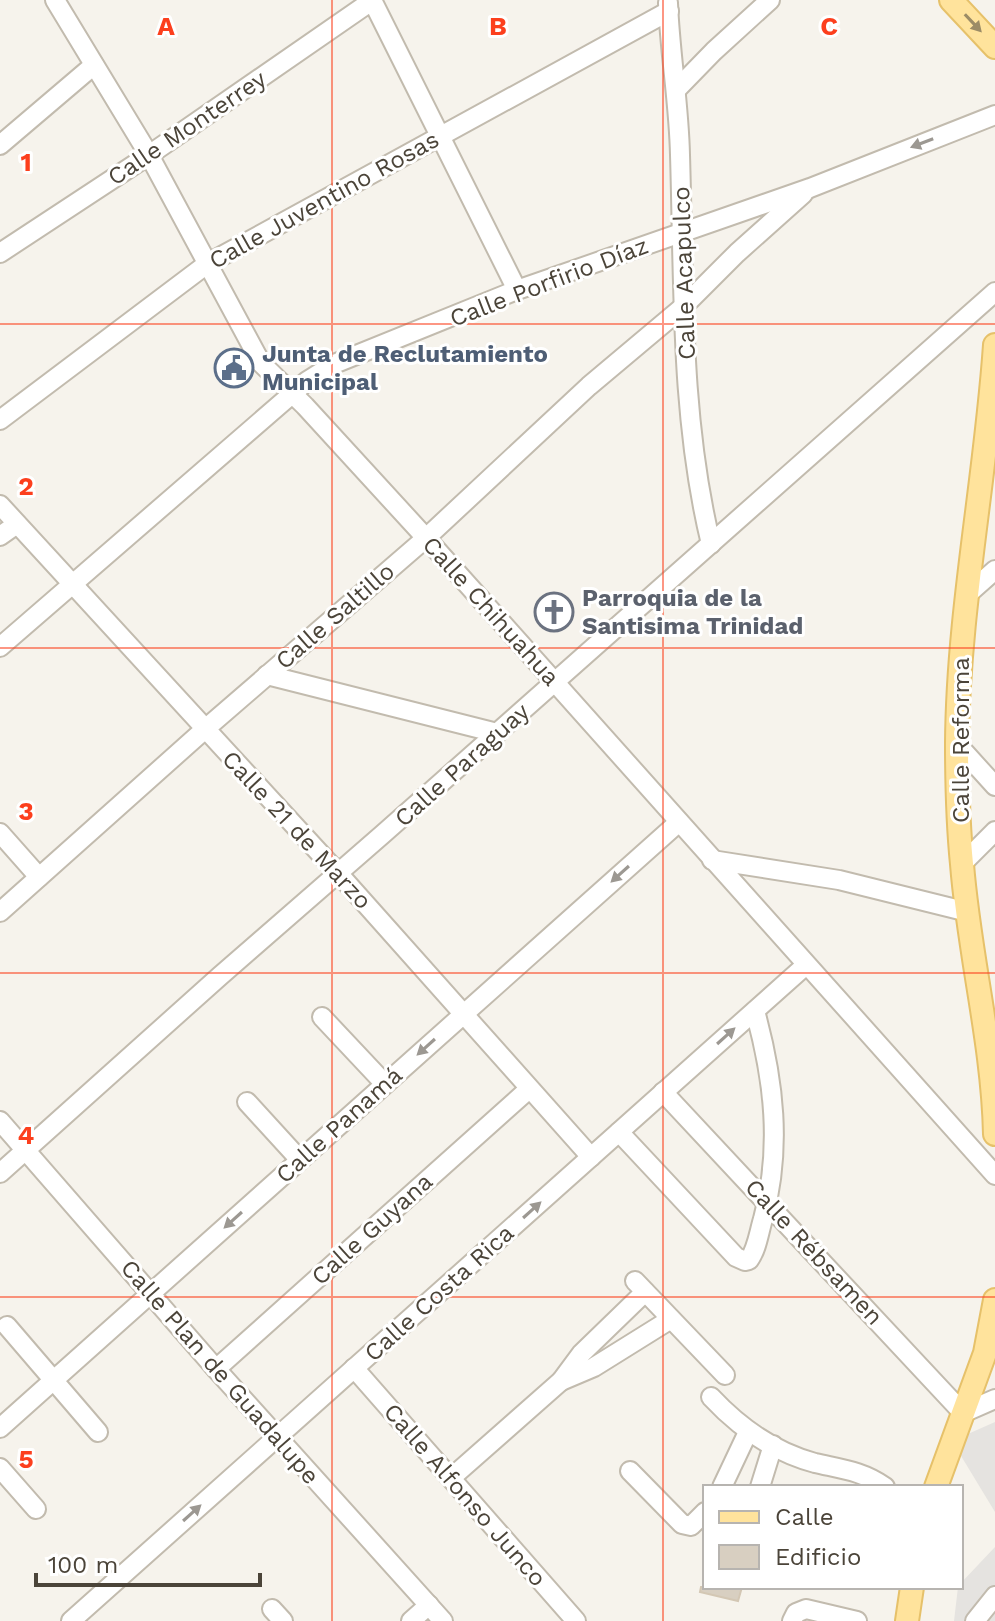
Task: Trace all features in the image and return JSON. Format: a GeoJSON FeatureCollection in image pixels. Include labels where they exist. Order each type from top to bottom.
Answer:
{"type":"FeatureCollection","features":[{"type":"Feature","properties":{"kind":"main road"},"geometry":{"type":"LineString","coordinates":[[951,0],[995,47]]}},
{"type":"Feature","properties":{"kind":"main road","name":"Calle Reforma"},"geometry":{"type":"LineString","coordinates":[[995,345],[993,416],[962,637],[957,744],[962,864],[994,1090],[995,1134]]}},
{"type":"Feature","properties":{"kind":"main road"},"geometry":{"type":"LineString","coordinates":[[937,1485],[985,1353],[995,1300]]}},
{"type":"Feature","properties":{"kind":"main road"},"geometry":{"type":"LineString","coordinates":[[907,1621],[912,1589]]}},
{"type":"Feature","properties":{"kind":"street","name":"Calle Chihuahua"},"geometry":{"type":"LineString","coordinates":[[55,0],[149,155],[254,353],[426,538],[995,1175]]}},
{"type":"Feature","properties":{"kind":"street"},"geometry":{"type":"LineString","coordinates":[[372,0],[517,290]]}},
{"type":"Feature","properties":{"kind":"street","name":"Calle Monterrey"},"geometry":{"type":"LineString","coordinates":[[0,253],[149,155],[372,0]]}},
{"type":"Feature","properties":{"kind":"street"},"geometry":{"type":"LineString","coordinates":[[677,89],[770,0]]}},
{"type":"Feature","properties":{"kind":"street","name":"Calle Acapulco"},"geometry":{"type":"LineString","coordinates":[[668,6],[677,89],[683,307],[690,415],[703,511],[711,544]]}},
{"type":"Feature","properties":{"kind":"street","name":"Calle Juventino Rosas"},"geometry":{"type":"LineString","coordinates":[[0,420],[207,264],[668,6]]}},
{"type":"Feature","properties":{"kind":"street"},"geometry":{"type":"LineString","coordinates":[[0,145],[94,65]]}},
{"type":"Feature","properties":{"kind":"street","name":"Calle Porfirio Díaz"},"geometry":{"type":"LineString","coordinates":[[0,647],[293,393],[334,364],[517,290],[810,188],[995,115]]}},
{"type":"Feature","properties":{"kind":"street","name":"Calle Saltillo"},"geometry":{"type":"LineString","coordinates":[[0,912],[426,538],[589,386],[683,307],[737,253],[810,188]]}},
{"type":"Feature","properties":{"kind":"street","name":"Calle Paraguay"},"geometry":{"type":"LineString","coordinates":[[0,1173],[995,292]]}},
{"type":"Feature","properties":{"kind":"street","name":"Calle 21 de Marzo"},"geometry":{"type":"LineString","coordinates":[[0,505],[338,873],[591,1157]]}},
{"type":"Feature","properties":{"kind":"street"},"geometry":{"type":"LineString","coordinates":[[0,536],[17,524]]}},
{"type":"Feature","properties":{"kind":"street"},"geometry":{"type":"LineString","coordinates":[[969,593],[995,570]]}},
{"type":"Feature","properties":{"kind":"street"},"geometry":{"type":"LineString","coordinates":[[267,675],[497,733]]}},
{"type":"Feature","properties":{"kind":"street"},"geometry":{"type":"LineString","coordinates":[[957,744],[995,786]]}},
{"type":"Feature","properties":{"kind":"street","name":"Calle Panamá"},"geometry":{"type":"LineString","coordinates":[[0,1428],[679,822]]}},
{"type":"Feature","properties":{"kind":"street"},"geometry":{"type":"LineString","coordinates":[[962,864],[995,831]]}},
{"type":"Feature","properties":{"kind":"street"},"geometry":{"type":"LineString","coordinates":[[0,833],[39,877]]}},
{"type":"Feature","properties":{"kind":"street"},"geometry":{"type":"LineString","coordinates":[[712,860],[839,880],[968,912]]}},
{"type":"Feature","properties":{"kind":"street","name":"Calle Costa Rica"},"geometry":{"type":"LineString","coordinates":[[71,1621],[806,965]]}},
{"type":"Feature","properties":{"kind":"street"},"geometry":{"type":"LineString","coordinates":[[619,1132],[740,1260],[749,1260],[767,1202],[773,1169],[774,1114],[767,1056],[755,1011]]}},
{"type":"Feature","properties":{"kind":"street"},"geometry":{"type":"LineString","coordinates":[[322,1017],[385,1084]]}},
{"type":"Feature","properties":{"kind":"street","name":"Calle Guyana"},"geometry":{"type":"LineString","coordinates":[[216,1369],[529,1089]]}},
{"type":"Feature","properties":{"kind":"street","name":"Calle Rébsamen"},"geometry":{"type":"LineString","coordinates":[[663,1092],[963,1413]]}},
{"type":"Feature","properties":{"kind":"street"},"geometry":{"type":"LineString","coordinates":[[247,1102],[300,1160]]}},
{"type":"Feature","properties":{"kind":"street","name":"Calle Plan de Guadalupe"},"geometry":{"type":"LineString","coordinates":[[0,1121],[216,1369],[443,1621]]}},
{"type":"Feature","properties":{"kind":"street"},"geometry":{"type":"LineString","coordinates":[[451,1478],[561,1381],[640,1287],[725,1375]]}},
{"type":"Feature","properties":{"kind":"street"},"geometry":{"type":"LineString","coordinates":[[561,1381],[594,1367],[671,1319]]}},
{"type":"Feature","properties":{"kind":"street"},"geometry":{"type":"LineString","coordinates":[[7,1326],[98,1432]]}},
{"type":"Feature","properties":{"kind":"street","name":"Calle Alfonso Junco"},"geometry":{"type":"LineString","coordinates":[[354,1368],[576,1621]]}},
{"type":"Feature","properties":{"kind":"street"},"geometry":{"type":"LineString","coordinates":[[711,1397],[748,1432],[773,1445],[814,1462],[872,1477],[882,1485]]}},
{"type":"Feature","properties":{"kind":"street"},"geometry":{"type":"LineString","coordinates":[[963,1413],[995,1399]]}},
{"type":"Feature","properties":{"kind":"street"},"geometry":{"type":"LineString","coordinates":[[723,1485],[748,1432]]}},
{"type":"Feature","properties":{"kind":"street"},"geometry":{"type":"LineString","coordinates":[[761,1485],[773,1445]]}},
{"type":"Feature","properties":{"kind":"street"},"geometry":{"type":"LineString","coordinates":[[0,1468],[36,1509]]}},
{"type":"Feature","properties":{"kind":"street"},"geometry":{"type":"LineString","coordinates":[[630,1471],[682,1524],[691,1526],[703,1514]]}},
{"type":"Feature","properties":{"kind":"street"},"geometry":{"type":"LineString","coordinates":[[975,1621],[995,1596]]}},
{"type":"Feature","properties":{"kind":"street"},"geometry":{"type":"LineString","coordinates":[[411,1621],[429,1605]]}},
{"type":"Feature","properties":{"kind":"street"},"geometry":{"type":"LineString","coordinates":[[792,1621],[796,1613],[806,1609],[855,1621]]}},
{"type":"Feature","properties":{"kind":"shaded area"},"geometry":{"type":"Polygon","coordinates":[[[995,1422],[995,1512],[952,1441],[995,1422]]]}},
{"type":"Feature","properties":{"kind":"shaded area"},"geometry":{"type":"Polygon","coordinates":[[[995,1547],[995,1621],[954,1621],[958,1589],[963,1589],[963,1581],[995,1547]]]}},
{"type":"Feature","properties":{"kind":"building"},"geometry":{"type":"Polygon","coordinates":[[[701,1587],[741,1589],[738,1601],[700,1592],[701,1587]]]}},
{"type":"Feature","properties":{"kind":"place","name":"Junta de Reclutamiento Municipal"},"geometry":{"type":"Point","coordinates":[234,368]}},
{"type":"Feature","properties":{"kind":"place","name":"Parroquia de la Santisima Trinidad"},"geometry":{"type":"Point","coordinates":[554,612]}}]}
